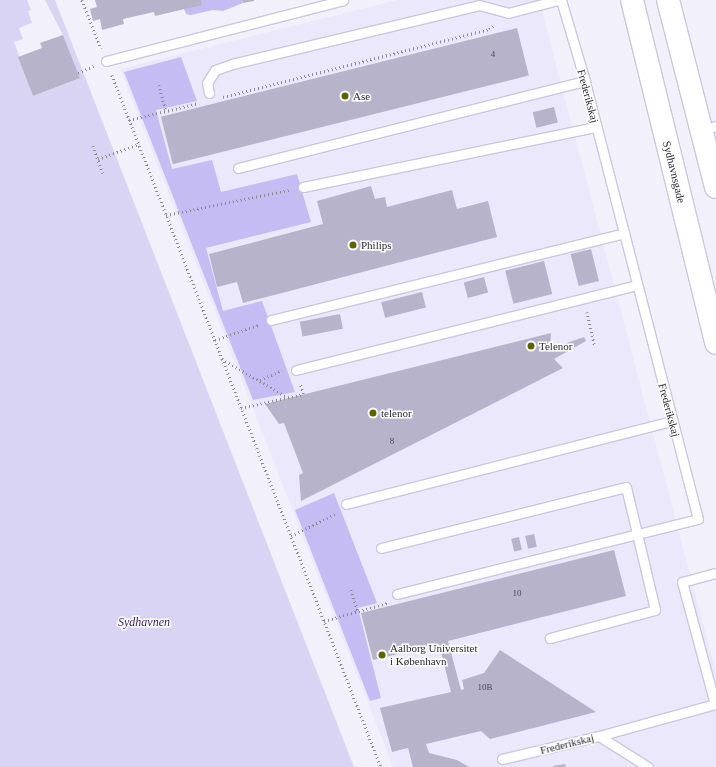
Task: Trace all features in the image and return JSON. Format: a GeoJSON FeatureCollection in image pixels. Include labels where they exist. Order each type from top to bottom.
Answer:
{"type":"FeatureCollection","features":[{"type":"Feature","properties":{"kind":"street","name":"Sydhavnsgade"},"geometry":{"type":"LineString","coordinates":[[632,0],[716,343]]}},
{"type":"Feature","properties":{"kind":"street"},"geometry":{"type":"LineString","coordinates":[[668,0],[709,128],[716,187]]}},
{"type":"Feature","properties":{"kind":"lane"},"geometry":{"type":"LineString","coordinates":[[106,61],[343,0]]}},
{"type":"Feature","properties":{"kind":"lane"},"geometry":{"type":"LineString","coordinates":[[209,93],[207,83],[215,70],[232,64],[479,5],[508,13],[558,0]]}},
{"type":"Feature","properties":{"kind":"lane","name":"Frederikskaj"},"geometry":{"type":"LineString","coordinates":[[397,594],[698,519],[584,81],[561,0]]}},
{"type":"Feature","properties":{"kind":"lane"},"geometry":{"type":"LineString","coordinates":[[238,168],[584,81]]}},
{"type":"Feature","properties":{"kind":"lane"},"geometry":{"type":"LineString","coordinates":[[303,187],[596,127]]}},
{"type":"Feature","properties":{"kind":"lane"},"geometry":{"type":"LineString","coordinates":[[271,320],[624,233]]}},
{"type":"Feature","properties":{"kind":"lane"},"geometry":{"type":"LineString","coordinates":[[296,370],[637,285]]}},
{"type":"Feature","properties":{"kind":"lane"},"geometry":{"type":"LineString","coordinates":[[346,504],[672,421]]}},
{"type":"Feature","properties":{"kind":"lane"},"geometry":{"type":"LineString","coordinates":[[381,548],[626,487],[655,610],[550,638]]}},
{"type":"Feature","properties":{"kind":"lane"},"geometry":{"type":"LineString","coordinates":[[599,736],[715,704],[682,582],[716,573]]}},
{"type":"Feature","properties":{"kind":"lane","name":"Frederikskaj"},"geometry":{"type":"LineString","coordinates":[[502,760],[599,736],[648,767]]}},
{"type":"Feature","properties":{"kind":"path"},"geometry":{"type":"LineString","coordinates":[[82,0],[381,767]]}},
{"type":"Feature","properties":{"kind":"path"},"geometry":{"type":"LineString","coordinates":[[220,98],[489,29],[508,13]]}},
{"type":"Feature","properties":{"kind":"path"},"geometry":{"type":"LineString","coordinates":[[159,84],[166,112]]}},
{"type":"Feature","properties":{"kind":"path"},"geometry":{"type":"LineString","coordinates":[[129,120],[205,102]]}},
{"type":"Feature","properties":{"kind":"path"},"geometry":{"type":"LineString","coordinates":[[98,160],[139,144]]}},
{"type":"Feature","properties":{"kind":"path"},"geometry":{"type":"LineString","coordinates":[[93,146],[103,173]]}},
{"type":"Feature","properties":{"kind":"path"},"geometry":{"type":"LineString","coordinates":[[166,215],[303,187]]}},
{"type":"Feature","properties":{"kind":"path"},"geometry":{"type":"LineString","coordinates":[[584,298],[595,346]]}},
{"type":"Feature","properties":{"kind":"path"},"geometry":{"type":"LineString","coordinates":[[215,340],[271,320]]}},
{"type":"Feature","properties":{"kind":"path"},"geometry":{"type":"LineString","coordinates":[[222,358],[287,397]]}},
{"type":"Feature","properties":{"kind":"path"},"geometry":{"type":"LineString","coordinates":[[241,408],[303,394],[296,370],[288,367],[260,380]]}},
{"type":"Feature","properties":{"kind":"path"},"geometry":{"type":"LineString","coordinates":[[291,536],[343,510],[346,504]]}},
{"type":"Feature","properties":{"kind":"path"},"geometry":{"type":"LineString","coordinates":[[351,590],[358,611]]}},
{"type":"Feature","properties":{"kind":"path"},"geometry":{"type":"LineString","coordinates":[[324,621],[385,604],[397,594]]}},
{"type":"Feature","properties":{"kind":"shaded area"},"geometry":{"type":"Polygon","coordinates":[[[201,0],[242,0],[243,3],[223,11],[213,10],[191,15],[186,14],[184,9],[201,0]]]}},
{"type":"Feature","properties":{"kind":"shaded area"},"geometry":{"type":"Polygon","coordinates":[[[397,0],[539,0],[716,673],[716,767],[393,767],[120,69],[397,0]]]}},
{"type":"Feature","properties":{"kind":"shaded area"},"geometry":{"type":"Polygon","coordinates":[[[181,57],[197,101],[156,110],[172,169],[212,160],[221,192],[297,174],[311,222],[206,248],[223,311],[262,301],[295,392],[253,400],[124,72],[181,57]]]}},
{"type":"Feature","properties":{"kind":"shaded area"},"geometry":{"type":"Polygon","coordinates":[[[334,493],[377,603],[358,608],[381,698],[370,701],[295,510],[334,493]]]}},
{"type":"Feature","properties":{"kind":"water","name":"Sydhavnen"},"geometry":{"type":"Polygon","coordinates":[[[0,0],[55,0],[354,767],[0,767],[0,0]]]}},
{"type":"Feature","properties":{"kind":"pier"},"geometry":{"type":"Polygon","coordinates":[[[27,0],[45,0],[63,35],[80,78],[33,96],[14,42],[23,39],[19,28],[32,23],[28,11],[31,10],[27,0]]]}},
{"type":"Feature","properties":{"kind":"building"},"geometry":{"type":"Polygon","coordinates":[[[95,0],[201,0],[202,5],[155,16],[154,12],[123,19],[124,24],[102,30],[100,19],[93,21],[90,9],[97,7],[95,0]]]}},
{"type":"Feature","properties":{"kind":"building"},"geometry":{"type":"Polygon","coordinates":[[[242,0],[254,0],[254,1],[243,3],[242,0]]]}},
{"type":"Feature","properties":{"kind":"building","name":"Ase"},"geometry":{"type":"Polygon","coordinates":[[[517,28],[529,76],[173,164],[161,117],[517,28]]]}},
{"type":"Feature","properties":{"kind":"building"},"geometry":{"type":"Polygon","coordinates":[[[63,35],[80,78],[33,96],[18,57],[42,48],[40,43],[63,35]]]}},
{"type":"Feature","properties":{"kind":"building"},"geometry":{"type":"Polygon","coordinates":[[[554,107],[558,123],[537,128],[533,112],[554,107]]]}},
{"type":"Feature","properties":{"kind":"building","name":"Philips"},"geometry":{"type":"Polygon","coordinates":[[[371,186],[375,199],[385,197],[387,207],[452,190],[457,209],[488,201],[497,237],[243,303],[237,282],[217,287],[209,254],[323,224],[317,201],[371,186]]]}},
{"type":"Feature","properties":{"kind":"building"},"geometry":{"type":"Polygon","coordinates":[[[591,249],[599,281],[579,286],[571,254],[591,249]]]}},
{"type":"Feature","properties":{"kind":"building"},"geometry":{"type":"Polygon","coordinates":[[[544,261],[552,294],[513,304],[505,271],[544,261]]]}},
{"type":"Feature","properties":{"kind":"building"},"geometry":{"type":"Polygon","coordinates":[[[484,277],[488,292],[468,298],[464,282],[484,277]]]}},
{"type":"Feature","properties":{"kind":"building"},"geometry":{"type":"Polygon","coordinates":[[[422,292],[426,308],[385,318],[381,302],[422,292]]]}},
{"type":"Feature","properties":{"kind":"building"},"geometry":{"type":"Polygon","coordinates":[[[340,314],[343,329],[303,337],[300,322],[340,314]]]}},
{"type":"Feature","properties":{"kind":"building","name":"telenor"},"geometry":{"type":"Polygon","coordinates":[[[551,333],[550,349],[584,337],[586,341],[554,359],[563,368],[301,501],[299,475],[303,473],[284,423],[279,424],[265,404],[551,333]]]}},
{"type":"Feature","properties":{"kind":"building"},"geometry":{"type":"Polygon","coordinates":[[[534,534],[537,547],[528,549],[525,536],[534,534]]]}},
{"type":"Feature","properties":{"kind":"building"},"geometry":{"type":"Polygon","coordinates":[[[519,537],[522,550],[514,551],[511,539],[519,537]]]}},
{"type":"Feature","properties":{"kind":"building","name":"Aalborg Universitet i København"},"geometry":{"type":"Polygon","coordinates":[[[614,550],[626,596],[448,641],[461,690],[464,689],[462,680],[484,673],[500,650],[596,712],[490,739],[481,731],[426,744],[429,753],[457,760],[469,767],[413,767],[408,748],[392,752],[380,708],[451,692],[439,644],[373,660],[361,613],[614,550]]]}},
{"type":"Feature","properties":{"kind":"building"},"geometry":{"type":"Polygon","coordinates":[[[565,764],[566,767],[553,766],[565,764]]]}},
{"type":"Feature","properties":{"kind":"place","name":"Ase"},"geometry":{"type":"Point","coordinates":[345,96]}},
{"type":"Feature","properties":{"kind":"place","name":"Philips"},"geometry":{"type":"Point","coordinates":[353,245]}},
{"type":"Feature","properties":{"kind":"place","name":"Telenor"},"geometry":{"type":"Point","coordinates":[531,346]}},
{"type":"Feature","properties":{"kind":"place","name":"telenor"},"geometry":{"type":"Point","coordinates":[373,413]}},
{"type":"Feature","properties":{"kind":"place","name":"Aalborg Universitet i København"},"geometry":{"type":"Point","coordinates":[382,655]}}]}
